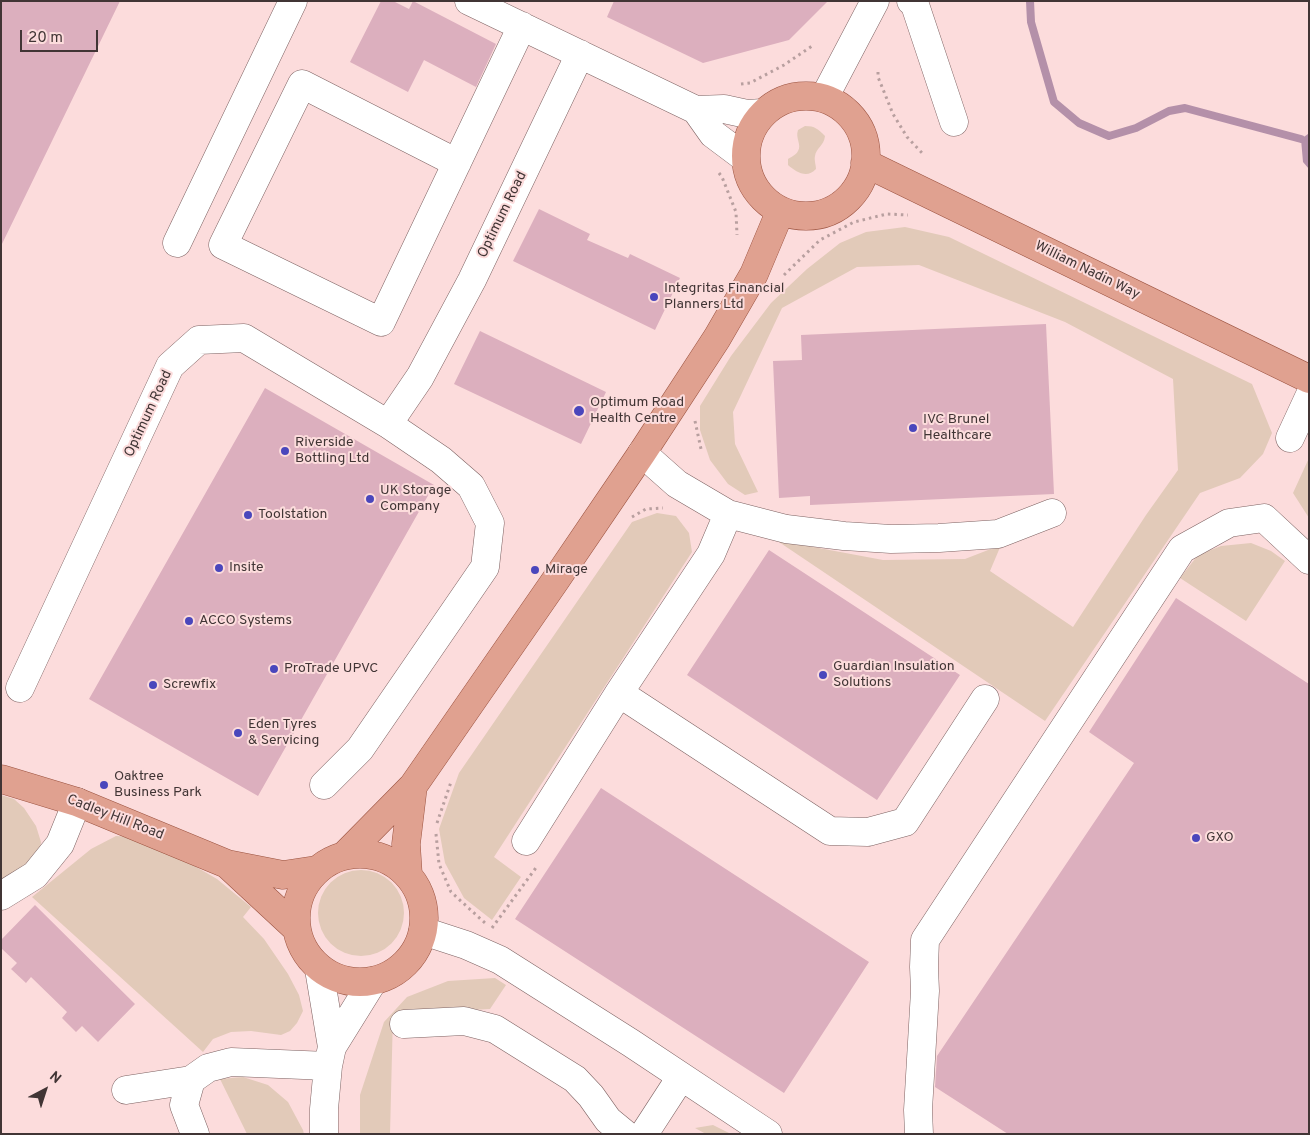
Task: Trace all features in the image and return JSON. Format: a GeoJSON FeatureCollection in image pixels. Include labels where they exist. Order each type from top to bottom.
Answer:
{"type":"FeatureCollection","features":[{"type":"Feature","properties":{"kind":"main road"},"geometry":{"type":"LineString","coordinates":[[803,95],[824,98],[843,108],[856,123],[864,142],[865,163],[859,183],[835,211],[820,217],[804,219],[791,217],[780,212],[761,196],[750,178],[746,158],[747,139],[753,126],[763,113],[783,99],[803,95]]}},
{"type":"Feature","properties":{"kind":"main road","name":"William Nadin Way"},"geometry":{"type":"LineString","coordinates":[[865,163],[1309,379]]}},
{"type":"Feature","properties":{"kind":"main road"},"geometry":{"type":"LineString","coordinates":[[346,854],[413,786],[642,453],[717,338],[754,274],[780,212]]}},
{"type":"Feature","properties":{"kind":"main road","name":"Cadley Hill Road"},"geometry":{"type":"LineString","coordinates":[[1,779],[77,802],[227,864],[283,874],[316,870]]}},
{"type":"Feature","properties":{"kind":"main road"},"geometry":{"type":"LineString","coordinates":[[408,875],[406,844],[413,786]]}},
{"type":"Feature","properties":{"kind":"main road"},"geometry":{"type":"LineString","coordinates":[[346,854],[371,854],[391,861],[408,875],[420,894],[425,916],[422,938],[411,958],[394,973],[373,981],[351,983],[320,969],[303,950],[296,928],[295,906],[300,892],[316,870],[328,861],[346,854]]}},
{"type":"Feature","properties":{"kind":"main road","name":"Cadley Hill Road"},"geometry":{"type":"LineString","coordinates":[[227,864],[296,928]]}},
{"type":"Feature","properties":{"kind":"street"},"geometry":{"type":"LineString","coordinates":[[177,243],[293,1]]}},
{"type":"Feature","properties":{"kind":"street"},"geometry":{"type":"LineString","coordinates":[[469,1],[696,110],[724,109],[747,114],[763,113]]}},
{"type":"Feature","properties":{"kind":"street"},"geometry":{"type":"LineString","coordinates":[[824,98],[876,1]]}},
{"type":"Feature","properties":{"kind":"street"},"geometry":{"type":"LineString","coordinates":[[911,1],[914,2],[954,122]]}},
{"type":"Feature","properties":{"kind":"street"},"geometry":{"type":"LineString","coordinates":[[456,163],[302,84],[222,245],[381,322],[522,26]]}},
{"type":"Feature","properties":{"kind":"street","name":"Optimum Road"},"geometry":{"type":"LineString","coordinates":[[388,424],[420,377],[472,280],[580,54]]}},
{"type":"Feature","properties":{"kind":"street"},"geometry":{"type":"LineString","coordinates":[[696,110],[713,134],[746,158]]}},
{"type":"Feature","properties":{"kind":"street","name":"Optimum Road"},"geometry":{"type":"LineString","coordinates":[[20,688],[170,366],[199,340],[244,338],[388,424],[441,460],[471,486],[490,524],[485,567],[360,749],[324,785]]}},
{"type":"Feature","properties":{"kind":"street"},"geometry":{"type":"LineString","coordinates":[[1290,438],[1309,397]]}},
{"type":"Feature","properties":{"kind":"street"},"geometry":{"type":"LineString","coordinates":[[642,453],[678,484],[728,514],[786,529],[844,536],[939,538],[998,534],[1052,513]]}},
{"type":"Feature","properties":{"kind":"street"},"geometry":{"type":"LineString","coordinates":[[526,841],[619,693],[711,554],[728,514]]}},
{"type":"Feature","properties":{"kind":"street"},"geometry":{"type":"LineString","coordinates":[[919,1134],[918,1110],[925,991],[925,940],[1182,549],[1229,523],[1264,518],[1309,560]]}},
{"type":"Feature","properties":{"kind":"street"},"geometry":{"type":"LineString","coordinates":[[619,693],[830,831],[868,832],[905,822],[985,699]]}},
{"type":"Feature","properties":{"kind":"street"},"geometry":{"type":"LineString","coordinates":[[1,896],[35,875],[54,852],[60,844],[77,802]]}},
{"type":"Feature","properties":{"kind":"street"},"geometry":{"type":"LineString","coordinates":[[423,931],[500,960],[768,1134]]}},
{"type":"Feature","properties":{"kind":"street"},"geometry":{"type":"LineString","coordinates":[[320,969],[330,1057],[324,1109],[324,1134]]}},
{"type":"Feature","properties":{"kind":"street"},"geometry":{"type":"LineString","coordinates":[[330,1057],[373,981]]}},
{"type":"Feature","properties":{"kind":"street"},"geometry":{"type":"LineString","coordinates":[[404,1024],[464,1021],[495,1029],[575,1079],[591,1096],[608,1120],[625,1134]]}},
{"type":"Feature","properties":{"kind":"street"},"geometry":{"type":"LineString","coordinates":[[126,1090],[191,1080],[208,1068],[231,1062],[330,1057]]}},
{"type":"Feature","properties":{"kind":"street"},"geometry":{"type":"LineString","coordinates":[[644,1134],[681,1076]]}},
{"type":"Feature","properties":{"kind":"street"},"geometry":{"type":"LineString","coordinates":[[191,1080],[184,1105],[195,1134]]}},
{"type":"Feature","properties":{"kind":"path"},"geometry":{"type":"LineString","coordinates":[[736,84],[750,83],[784,65],[812,46]]}},
{"type":"Feature","properties":{"kind":"path"},"geometry":{"type":"LineString","coordinates":[[878,72],[878,77],[892,114],[907,137],[924,155]]}},
{"type":"Feature","properties":{"kind":"path"},"geometry":{"type":"LineString","coordinates":[[716,170],[722,177],[736,212],[737,235]]}},
{"type":"Feature","properties":{"kind":"path"},"geometry":{"type":"LineString","coordinates":[[782,276],[820,240],[854,222],[887,214],[915,215]]}},
{"type":"Feature","properties":{"kind":"path"},"geometry":{"type":"LineString","coordinates":[[695,415],[701,449]]}},
{"type":"Feature","properties":{"kind":"path"},"geometry":{"type":"LineString","coordinates":[[630,518],[646,509],[663,508]]}},
{"type":"Feature","properties":{"kind":"path"},"geometry":{"type":"LineString","coordinates":[[451,780],[437,823],[436,836],[439,864],[451,892],[492,928],[539,863],[526,841]]}},
{"type":"Feature","properties":{"kind":"shaded area"},"geometry":{"type":"Polygon","coordinates":[[[805,126],[816,128],[825,136],[816,153],[816,169],[809,174],[798,172],[788,165],[788,159],[796,154],[799,149],[798,130],[805,126]]]}},
{"type":"Feature","properties":{"kind":"shaded area"},"geometry":{"type":"Polygon","coordinates":[[[1309,130],[1309,169],[1303,162],[1301,139],[1308,134],[1309,130]]]}},
{"type":"Feature","properties":{"kind":"shaded area"},"geometry":{"type":"Polygon","coordinates":[[[905,227],[949,237],[1252,384],[1272,433],[1263,454],[1240,478],[1200,493],[1045,721],[776,540],[883,560],[965,559],[1001,545],[990,571],[1073,627],[1146,515],[1178,470],[1173,379],[1065,322],[919,265],[857,267],[782,308],[733,412],[735,444],[758,492],[745,495],[728,484],[710,460],[700,430],[700,406],[731,356],[771,303],[807,269],[840,243],[866,232],[905,227]]]}},
{"type":"Feature","properties":{"kind":"shaded area"},"geometry":{"type":"Polygon","coordinates":[[[1309,458],[1309,518],[1293,493],[1309,458]]]}},
{"type":"Feature","properties":{"kind":"shaded area"},"geometry":{"type":"Polygon","coordinates":[[[657,513],[676,516],[689,533],[692,552],[494,857],[521,877],[492,920],[464,898],[445,863],[439,829],[459,773],[632,522],[657,513]]]}},
{"type":"Feature","properties":{"kind":"shaded area"},"geometry":{"type":"Polygon","coordinates":[[[1251,543],[1271,551],[1285,561],[1246,621],[1180,578],[1198,555],[1221,546],[1251,543]]]}},
{"type":"Feature","properties":{"kind":"shaded area"},"geometry":{"type":"Polygon","coordinates":[[[1,795],[14,799],[24,808],[36,826],[41,842],[39,859],[1,882],[1,795]]]}},
{"type":"Feature","properties":{"kind":"shaded area"},"geometry":{"type":"Polygon","coordinates":[[[116,836],[138,837],[160,846],[217,879],[251,907],[243,917],[264,939],[288,974],[299,995],[303,1011],[297,1023],[290,1031],[281,1035],[251,1031],[231,1032],[213,1039],[203,1052],[32,897],[91,849],[116,836]]]}},
{"type":"Feature","properties":{"kind":"shaded area"},"geometry":{"type":"Polygon","coordinates":[[[361,870],[385,877],[397,889],[404,913],[397,937],[385,949],[361,956],[337,949],[325,937],[318,913],[325,889],[337,877],[361,870]]]}},
{"type":"Feature","properties":{"kind":"shaded area"},"geometry":{"type":"Polygon","coordinates":[[[495,978],[506,985],[490,1009],[393,1014],[390,1134],[360,1134],[360,1095],[384,1022],[407,997],[448,981],[495,978]]]}},
{"type":"Feature","properties":{"kind":"shaded area"},"geometry":{"type":"Polygon","coordinates":[[[243,1077],[268,1085],[288,1102],[304,1134],[247,1134],[220,1079],[243,1077]]]}},
{"type":"Feature","properties":{"kind":"shaded area"},"geometry":{"type":"Polygon","coordinates":[[[713,1125],[731,1134],[706,1134],[695,1128],[713,1125]]]}},
{"type":"Feature","properties":{"kind":"building"},"geometry":{"type":"Polygon","coordinates":[[[1,1],[120,1],[1,246],[1,1]]]}},
{"type":"Feature","properties":{"kind":"building"},"geometry":{"type":"Polygon","coordinates":[[[381,1],[393,1],[409,9],[413,1],[496,44],[476,87],[424,60],[408,92],[350,62],[381,1]]]}},
{"type":"Feature","properties":{"kind":"building"},"geometry":{"type":"Polygon","coordinates":[[[614,1],[828,1],[789,40],[703,63],[607,17],[614,1]]]}},
{"type":"Feature","properties":{"kind":"building"},"geometry":{"type":"Polygon","coordinates":[[[539,209],[590,234],[587,240],[628,258],[630,254],[680,278],[655,330],[513,261],[539,209]]]}},
{"type":"Feature","properties":{"kind":"building","name":"IVC Brunel Healthcare"},"geometry":{"type":"Polygon","coordinates":[[[1046,324],[1054,494],[810,505],[810,496],[779,498],[773,361],[802,360],[801,335],[1046,324]]]}},
{"type":"Feature","properties":{"kind":"building"},"geometry":{"type":"Polygon","coordinates":[[[480,331],[606,392],[581,444],[454,384],[480,331]]]}},
{"type":"Feature","properties":{"kind":"building"},"geometry":{"type":"Polygon","coordinates":[[[265,388],[434,485],[258,796],[89,699],[265,388]]]}},
{"type":"Feature","properties":{"kind":"building","name":"Guardian Insulation Solutions"},"geometry":{"type":"Polygon","coordinates":[[[769,550],[960,675],[877,800],[687,675],[769,550]]]}},
{"type":"Feature","properties":{"kind":"building","name":"GXO"},"geometry":{"type":"Polygon","coordinates":[[[1176,598],[1309,684],[1309,1134],[1008,1134],[935,1087],[937,1056],[1134,763],[1089,732],[1176,598]]]}},
{"type":"Feature","properties":{"kind":"building"},"geometry":{"type":"Polygon","coordinates":[[[601,788],[869,962],[784,1093],[515,919],[601,788]]]}},
{"type":"Feature","properties":{"kind":"building"},"geometry":{"type":"Polygon","coordinates":[[[35,905],[135,1004],[98,1042],[82,1026],[76,1032],[62,1018],[67,1012],[31,977],[26,983],[11,969],[17,963],[1,948],[1,940],[35,905]]]}},
{"type":"Feature","properties":{"kind":"waterway"},"geometry":{"type":"LineString","coordinates":[[1030,1],[1031,22],[1054,102],[1079,123],[1109,136],[1136,128],[1169,111],[1185,108],[1301,139]]}},
{"type":"Feature","properties":{"kind":"place","name":"Integritas Financial Planners Ltd"},"geometry":{"type":"Point","coordinates":[654,297]}},
{"type":"Feature","properties":{"kind":"place","name":"Optimum Road Health Centre"},"geometry":{"type":"Point","coordinates":[579,411]}},
{"type":"Feature","properties":{"kind":"place","name":"IVC Brunel Healthcare"},"geometry":{"type":"Point","coordinates":[913,428]}},
{"type":"Feature","properties":{"kind":"place","name":"Riverside Bottling Ltd"},"geometry":{"type":"Point","coordinates":[285,451]}},
{"type":"Feature","properties":{"kind":"place","name":"UK Storage Company"},"geometry":{"type":"Point","coordinates":[370,499]}},
{"type":"Feature","properties":{"kind":"place","name":"Toolstation"},"geometry":{"type":"Point","coordinates":[248,515]}},
{"type":"Feature","properties":{"kind":"place","name":"Insite"},"geometry":{"type":"Point","coordinates":[219,568]}},
{"type":"Feature","properties":{"kind":"place","name":"Mirage"},"geometry":{"type":"Point","coordinates":[535,570]}},
{"type":"Feature","properties":{"kind":"place","name":"ACCO Systems"},"geometry":{"type":"Point","coordinates":[189,621]}},
{"type":"Feature","properties":{"kind":"place","name":"ProTrade UPVC"},"geometry":{"type":"Point","coordinates":[274,669]}},
{"type":"Feature","properties":{"kind":"place","name":"Guardian Insulation Solutions"},"geometry":{"type":"Point","coordinates":[823,675]}},
{"type":"Feature","properties":{"kind":"place","name":"Screwfix"},"geometry":{"type":"Point","coordinates":[153,685]}},
{"type":"Feature","properties":{"kind":"place","name":"Eden Tyres & Servicing"},"geometry":{"type":"Point","coordinates":[238,733]}},
{"type":"Feature","properties":{"kind":"place","name":"Oaktree Business Park"},"geometry":{"type":"Point","coordinates":[104,785]}},
{"type":"Feature","properties":{"kind":"place","name":"GXO"},"geometry":{"type":"Point","coordinates":[1196,838]}}]}
